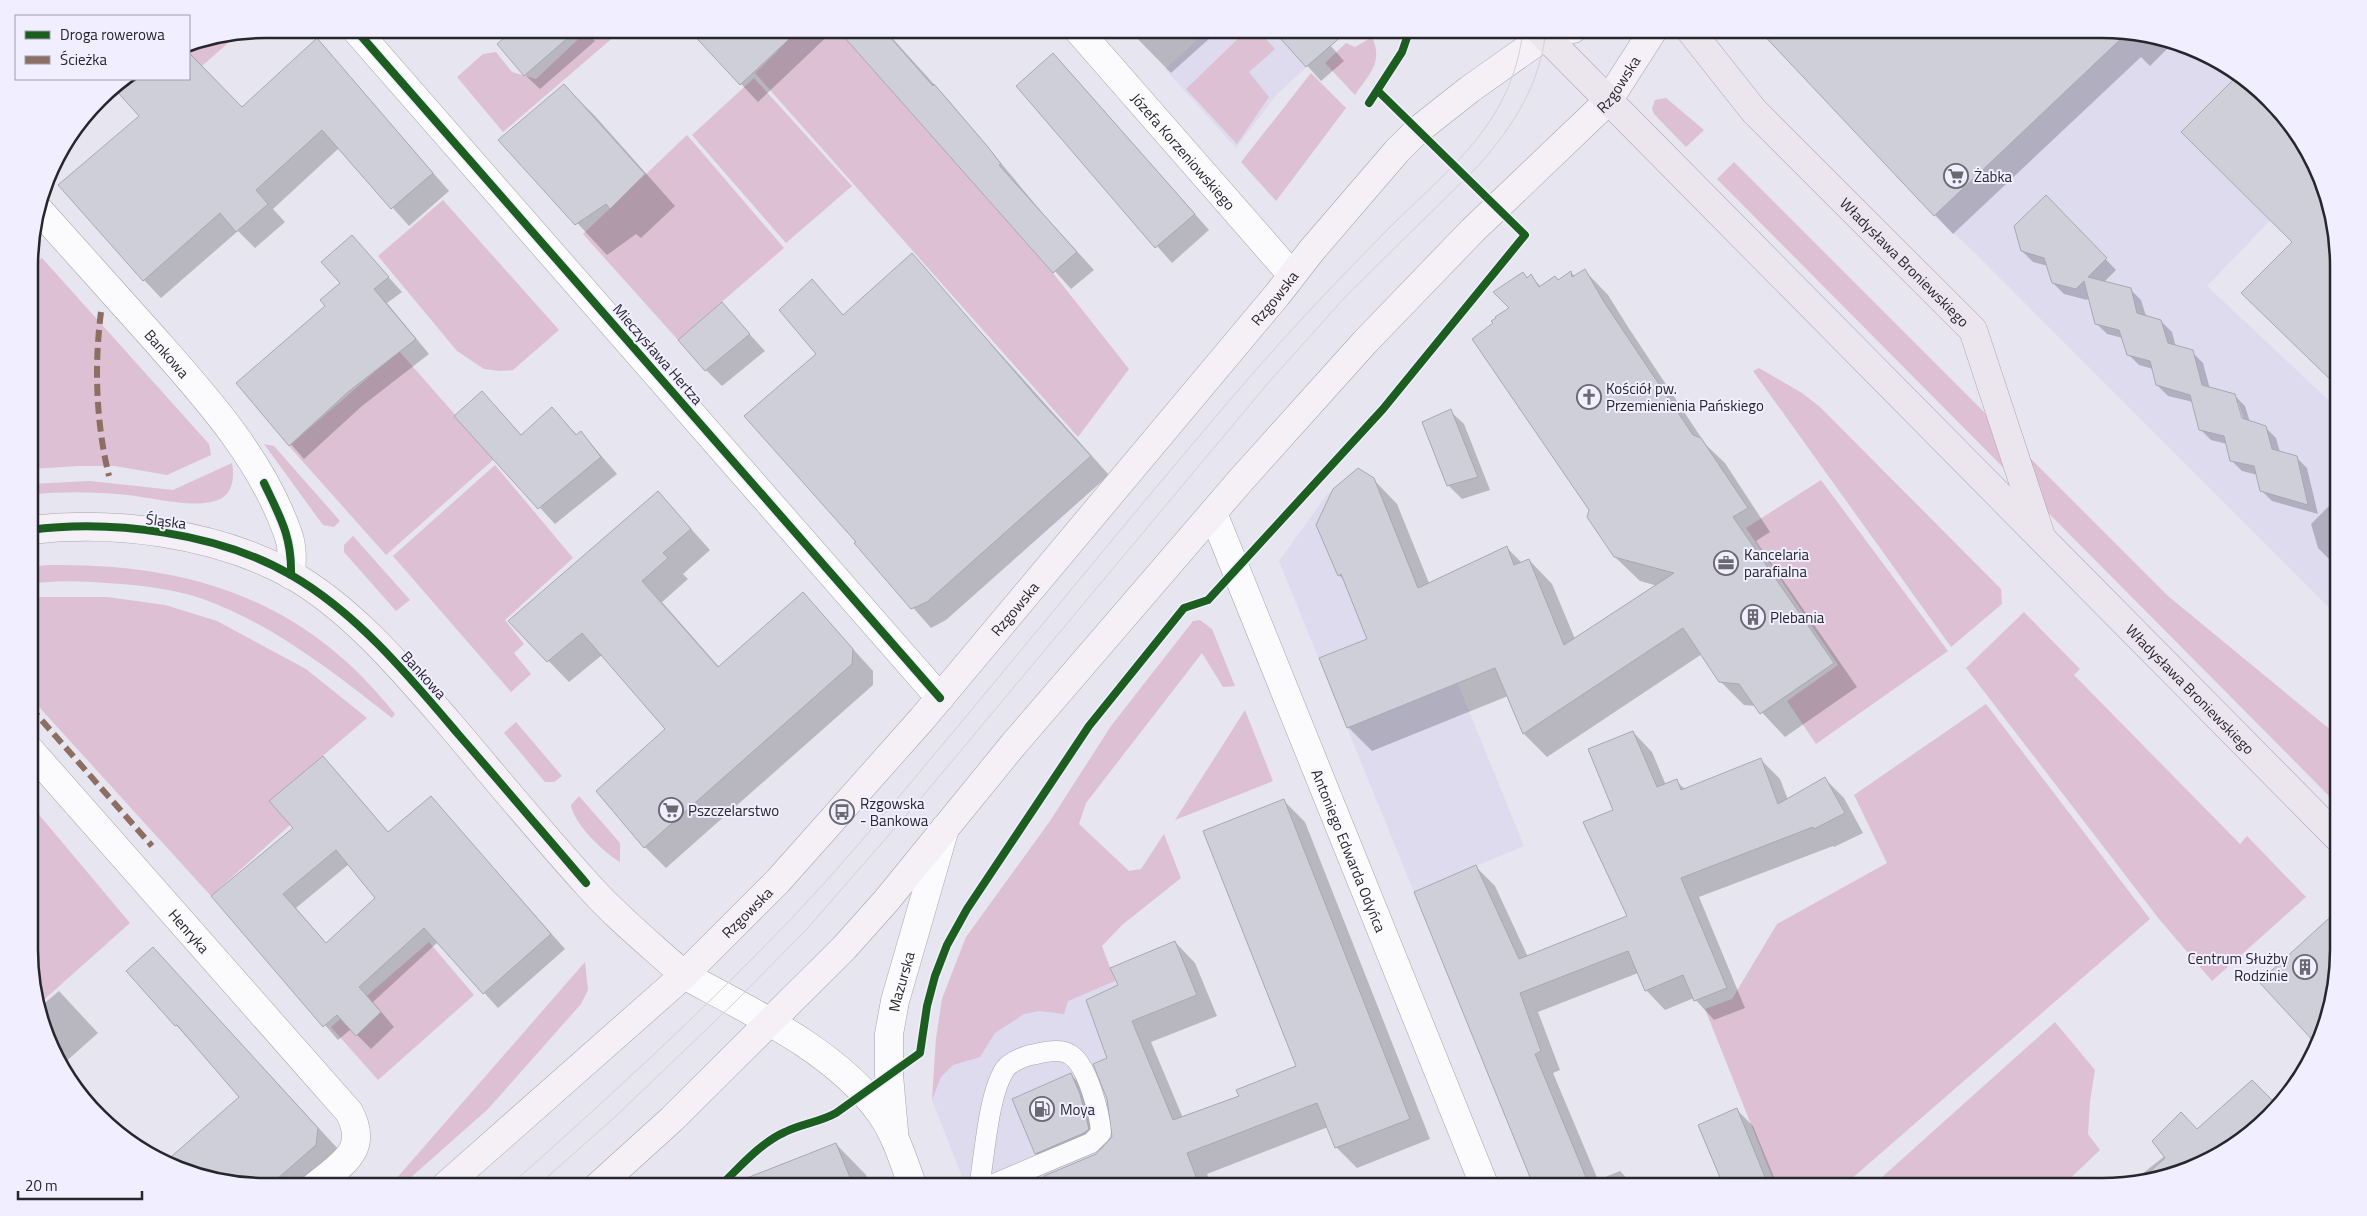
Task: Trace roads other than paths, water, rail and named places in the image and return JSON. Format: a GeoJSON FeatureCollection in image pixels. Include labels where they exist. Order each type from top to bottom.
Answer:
{"type":"FeatureCollection","features":[{"type":"Feature","properties":{"kind":"main road","name":"Rzgowska"},"geometry":{"type":"LineString","coordinates":[[454,1178],[684,975],[778,881],[842,812],[940,698],[1292,274],[1407,141],[1534,38]]}},
{"type":"Feature","properties":{"kind":"main road","name":"Władysława Broniewskiego"},"geometry":{"type":"LineString","coordinates":[[1548,38],[2330,830]]}},
{"type":"Feature","properties":{"kind":"main road","name":"Rzgowska"},"geometry":{"type":"LineString","coordinates":[[607,1178],[672,1119],[850,941],[1012,745],[1212,513],[1365,342],[1473,230],[1608,101],[1648,38]]}},
{"type":"Feature","properties":{"kind":"main road","name":"Władysława Broniewskiego"},"geometry":{"type":"LineString","coordinates":[[1696,38],[1754,111],[1973,330],[2042,539]]}},
{"type":"Feature","properties":{"kind":"main road","name":"Śląska"},"geometry":{"type":"LineString","coordinates":[[38,530],[108,528],[186,537],[246,554],[291,575]]}},
{"type":"Feature","properties":{"kind":"main road","name":"Bankowa"},"geometry":{"type":"LineString","coordinates":[[291,575],[320,595],[370,636],[414,683],[594,892],[684,975]]}},
{"type":"Feature","properties":{"kind":"street","name":"Mieczysława Hertza"},"geometry":{"type":"LineString","coordinates":[[363,38],[940,698]]}},
{"type":"Feature","properties":{"kind":"street","name":"Józefa Korzeniowskiego"},"geometry":{"type":"LineString","coordinates":[[1085,38],[1292,274]]}},
{"type":"Feature","properties":{"kind":"street","name":"Bankowa"},"geometry":{"type":"LineString","coordinates":[[43,215],[181,369],[241,445],[264,483],[288,534],[292,554],[291,575]]}},
{"type":"Feature","properties":{"kind":"street","name":"Antoniego Edwarda Odyńca"},"geometry":{"type":"LineString","coordinates":[[1212,513],[1482,1178]]}},
{"type":"Feature","properties":{"kind":"street","name":"Henryka"},"geometry":{"type":"LineString","coordinates":[[38,759],[349,1112],[356,1126],[358,1137],[354,1150],[324,1178]]}},
{"type":"Feature","properties":{"kind":"street","name":"Mazurska"},"geometry":{"type":"LineString","coordinates":[[895,1140],[889,1075],[889,1034],[895,1001],[945,828]]}},
{"type":"Feature","properties":{"kind":"street","name":"Mazurska"},"geometry":{"type":"LineString","coordinates":[[684,975],[771,1022],[841,1071],[865,1093],[883,1116],[895,1140],[910,1178]]}},
{"type":"Feature","properties":{"kind":"lane"},"geometry":{"type":"LineString","coordinates":[[981,1178],[996,1086],[1007,1066],[1027,1055],[1046,1052],[1069,1053],[1080,1064],[1100,1116],[1101,1133],[1091,1144],[1009,1178]]}},
{"type":"Feature","properties":{"kind":"tram line"},"geometry":{"type":"LineString","coordinates":[[518,1178],[616,1089],[757,954],[854,850],[1254,372],[1349,269],[1452,167],[1472,144],[1491,120],[1506,93],[1517,63],[1521,38]]}},
{"type":"Feature","properties":{"kind":"tram line"},"geometry":{"type":"LineString","coordinates":[[546,1178],[615,1117],[735,1002],[806,930],[922,797],[1269,382],[1346,296],[1479,165],[1504,134],[1524,102],[1538,67],[1545,38]]}},
{"type":"Feature","properties":{"kind":"place","name":"Żabka"},"geometry":{"type":"Point","coordinates":[1956,176]}},
{"type":"Feature","properties":{"kind":"place","name":"Kościół pw. Przemienienia Pańskiego"},"geometry":{"type":"Point","coordinates":[1589,397]}},
{"type":"Feature","properties":{"kind":"place","name":"Kancelaria parafialna"},"geometry":{"type":"Point","coordinates":[1726,563]}},
{"type":"Feature","properties":{"kind":"place","name":"Plebania"},"geometry":{"type":"Point","coordinates":[1753,617]}},
{"type":"Feature","properties":{"kind":"place","name":"Pszczelarstwo"},"geometry":{"type":"Point","coordinates":[671,810]}},
{"type":"Feature","properties":{"kind":"place","name":"Rzgowska - Bankowa"},"geometry":{"type":"Point","coordinates":[842,812]}},
{"type":"Feature","properties":{"kind":"place","name":"Centrum Służby Rodzinie"},"geometry":{"type":"Point","coordinates":[2305,967]}},
{"type":"Feature","properties":{"kind":"place","name":"Moya"},"geometry":{"type":"Point","coordinates":[1042,1109]}}]}
